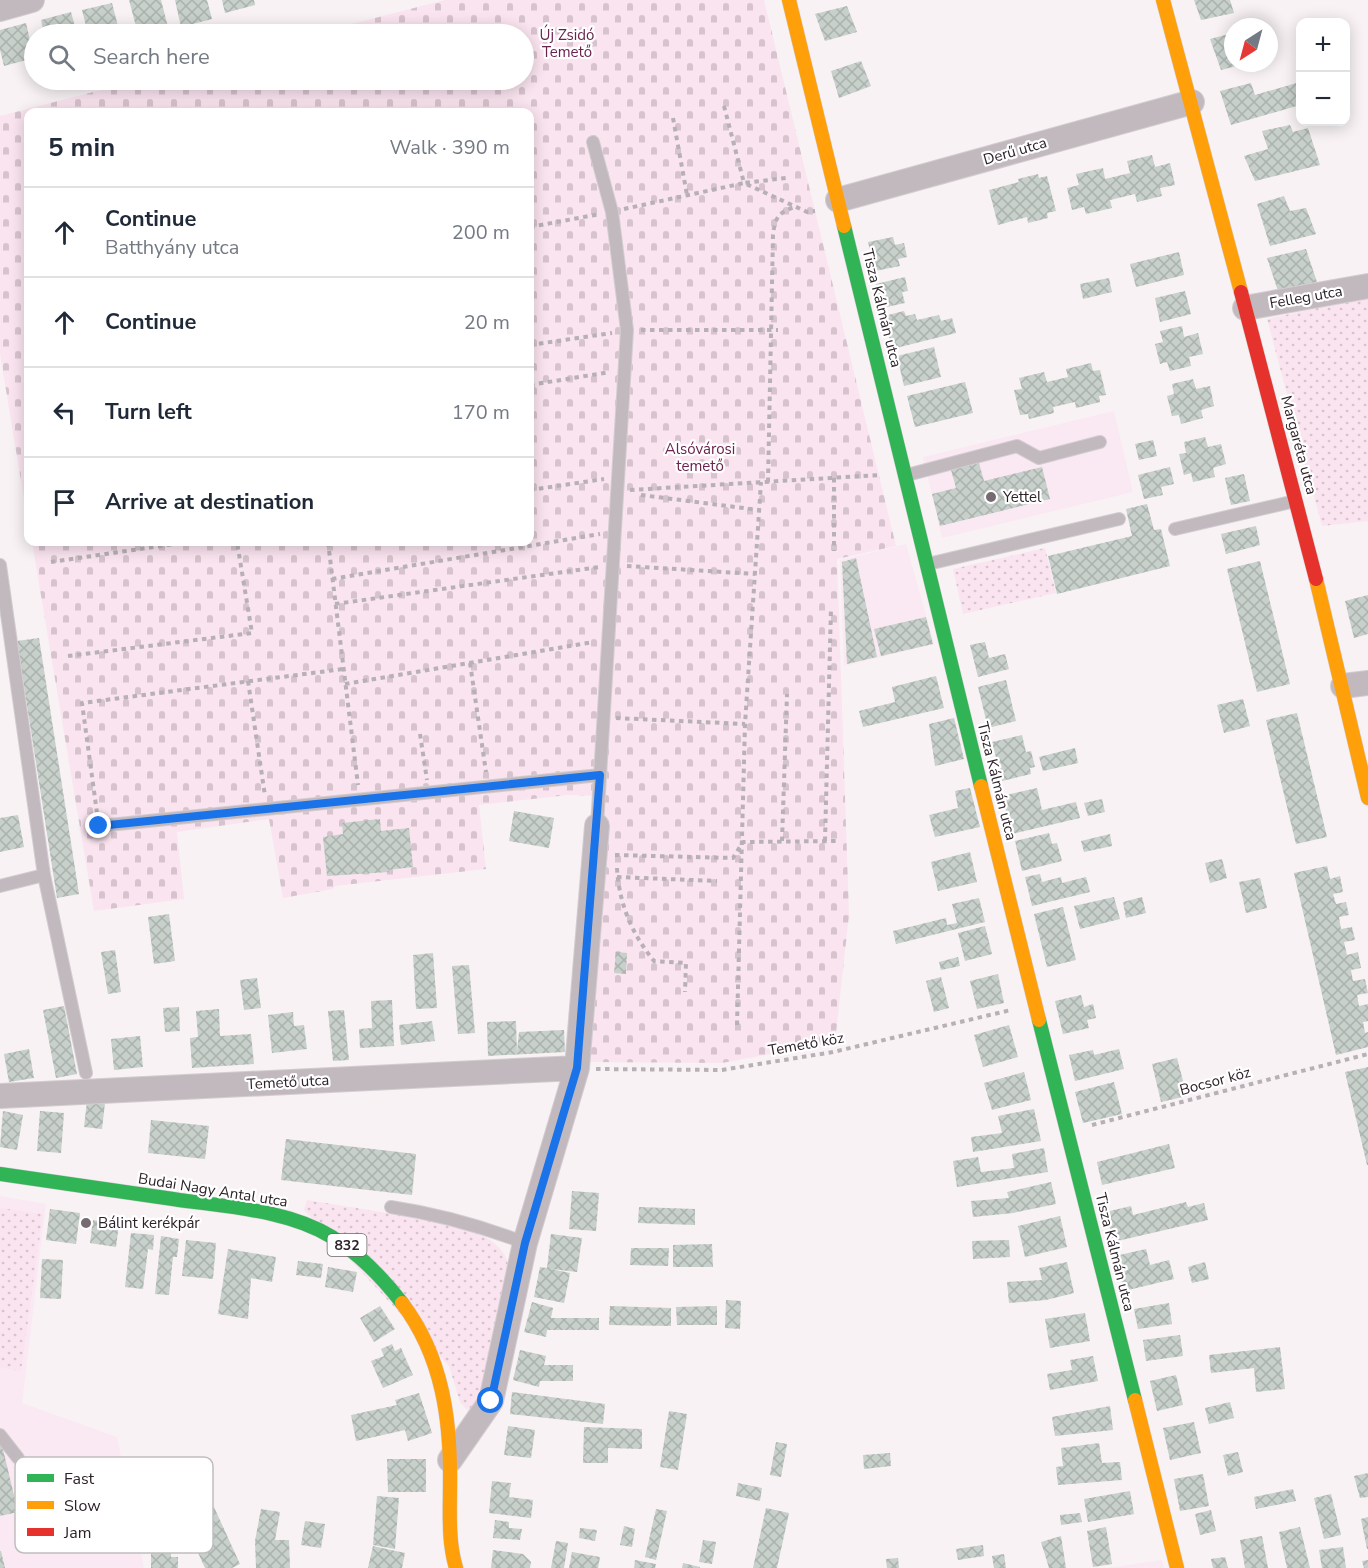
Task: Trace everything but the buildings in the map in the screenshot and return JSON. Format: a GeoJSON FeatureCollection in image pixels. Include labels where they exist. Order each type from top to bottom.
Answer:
{"type":"FeatureCollection","features":[{"type":"Feature","properties":{"kind":"street"},"geometry":{"type":"LineString","coordinates":[[0,9],[32,0]]}},
{"type":"Feature","properties":{"kind":"street","name":"Tisza Kálmán utca"},"geometry":{"type":"LineString","coordinates":[[789,0],[1035,1004],[1177,1568]]}},
{"type":"Feature","properties":{"kind":"street","name":"Margaréta utca"},"geometry":{"type":"LineString","coordinates":[[1163,0],[1192,102],[1296,500],[1343,686],[1368,798]]}},
{"type":"Feature","properties":{"kind":"street","name":"Derű utca"},"geometry":{"type":"LineString","coordinates":[[839,202],[1192,102]]}},
{"type":"Feature","properties":{"kind":"street","name":"Felleg utca"},"geometry":{"type":"LineString","coordinates":[[1245,308],[1368,286]]}},
{"type":"Feature","properties":{"kind":"street"},"geometry":{"type":"LineString","coordinates":[[1343,686],[1368,683]]}},
{"type":"Feature","properties":{"kind":"street"},"geometry":{"type":"LineString","coordinates":[[450,1460],[491,1401],[525,1243],[577,1068],[605,855],[597,826]]}},
{"type":"Feature","properties":{"kind":"street","name":"Temető utca"},"geometry":{"type":"LineString","coordinates":[[0,1096],[577,1068]]}},
{"type":"Feature","properties":{"kind":"street","name":"Budai Nagy Antal utca"},"geometry":{"type":"LineString","coordinates":[[0,1174],[262,1212],[293,1219],[344,1242],[366,1259],[390,1284],[429,1347],[440,1380],[448,1417],[450,1550],[456,1568]]}},
{"type":"Feature","properties":{"kind":"lane"},"geometry":{"type":"LineString","coordinates":[[593,142],[612,212],[627,330],[597,826]]}},
{"type":"Feature","properties":{"kind":"lane"},"geometry":{"type":"LineString","coordinates":[[905,473],[1017,446],[1039,458],[1100,442]]}},
{"type":"Feature","properties":{"kind":"lane"},"geometry":{"type":"LineString","coordinates":[[1175,529],[1296,500]]}},
{"type":"Feature","properties":{"kind":"lane"},"geometry":{"type":"LineString","coordinates":[[928,564],[1119,519]]}},
{"type":"Feature","properties":{"kind":"lane"},"geometry":{"type":"LineString","coordinates":[[0,565],[44,875],[87,1073]]}},
{"type":"Feature","properties":{"kind":"lane"},"geometry":{"type":"LineString","coordinates":[[99,826],[600,775]]}},
{"type":"Feature","properties":{"kind":"lane"},"geometry":{"type":"LineString","coordinates":[[0,886],[44,875]]}},
{"type":"Feature","properties":{"kind":"lane"},"geometry":{"type":"LineString","coordinates":[[391,1207],[424,1212],[486,1228],[525,1243]]}},
{"type":"Feature","properties":{"kind":"lane"},"geometry":{"type":"LineString","coordinates":[[0,1435],[17,1457]]}},
{"type":"Feature","properties":{"kind":"path"},"geometry":{"type":"LineString","coordinates":[[724,106],[744,183]]}},
{"type":"Feature","properties":{"kind":"path"},"geometry":{"type":"LineString","coordinates":[[673,118],[687,195]]}},
{"type":"Feature","properties":{"kind":"path"},"geometry":{"type":"LineString","coordinates":[[534,226],[744,183],[786,178]]}},
{"type":"Feature","properties":{"kind":"path"},"geometry":{"type":"LineString","coordinates":[[744,183],[807,212],[839,202]]}},
{"type":"Feature","properties":{"kind":"path"},"geometry":{"type":"LineString","coordinates":[[768,482],[775,220],[782,211],[795,207]]}},
{"type":"Feature","properties":{"kind":"path"},"geometry":{"type":"LineString","coordinates":[[534,344],[627,330],[778,330]]}},
{"type":"Feature","properties":{"kind":"path"},"geometry":{"type":"LineString","coordinates":[[534,384],[625,369]]}},
{"type":"Feature","properties":{"kind":"path"},"geometry":{"type":"LineString","coordinates":[[618,490],[905,473]]}},
{"type":"Feature","properties":{"kind":"path"},"geometry":{"type":"LineString","coordinates":[[534,489],[619,477]]}},
{"type":"Feature","properties":{"kind":"path"},"geometry":{"type":"LineString","coordinates":[[834,478],[834,551]]}},
{"type":"Feature","properties":{"kind":"path"},"geometry":{"type":"LineString","coordinates":[[737,1025],[745,724],[760,482]]}},
{"type":"Feature","properties":{"kind":"path"},"geometry":{"type":"LineString","coordinates":[[641,495],[759,510]]}},
{"type":"Feature","properties":{"kind":"path"},"geometry":{"type":"LineString","coordinates":[[534,545],[615,532]]}},
{"type":"Feature","properties":{"kind":"path"},"geometry":{"type":"LineString","coordinates":[[51,562],[161,546]]}},
{"type":"Feature","properties":{"kind":"path"},"geometry":{"type":"LineString","coordinates":[[68,656],[252,633],[238,546]]}},
{"type":"Feature","properties":{"kind":"path"},"geometry":{"type":"LineString","coordinates":[[328,546],[360,800]]}},
{"type":"Feature","properties":{"kind":"path"},"geometry":{"type":"LineString","coordinates":[[332,579],[531,546]]}},
{"type":"Feature","properties":{"kind":"path"},"geometry":{"type":"LineString","coordinates":[[335,604],[613,565],[754,574]]}},
{"type":"Feature","properties":{"kind":"path"},"geometry":{"type":"LineString","coordinates":[[825,841],[831,608]]}},
{"type":"Feature","properties":{"kind":"path"},"geometry":{"type":"LineString","coordinates":[[345,684],[609,639]]}},
{"type":"Feature","properties":{"kind":"path"},"geometry":{"type":"LineString","coordinates":[[470,663],[488,786]]}},
{"type":"Feature","properties":{"kind":"path"},"geometry":{"type":"LineString","coordinates":[[99,826],[82,703],[343,669]]}},
{"type":"Feature","properties":{"kind":"path"},"geometry":{"type":"LineString","coordinates":[[248,681],[267,809]]}},
{"type":"Feature","properties":{"kind":"path"},"geometry":{"type":"LineString","coordinates":[[782,841],[787,694]]}},
{"type":"Feature","properties":{"kind":"path"},"geometry":{"type":"LineString","coordinates":[[604,717],[745,724]]}},
{"type":"Feature","properties":{"kind":"path"},"geometry":{"type":"LineString","coordinates":[[420,734],[428,793]]}},
{"type":"Feature","properties":{"kind":"path"},"geometry":{"type":"LineString","coordinates":[[743,842],[839,841]]}},
{"type":"Feature","properties":{"kind":"path"},"geometry":{"type":"LineString","coordinates":[[685,992],[686,963],[654,962],[635,938],[618,889],[617,877],[605,855],[733,858],[743,842]]}},
{"type":"Feature","properties":{"kind":"path"},"geometry":{"type":"LineString","coordinates":[[617,877],[717,881]]}},
{"type":"Feature","properties":{"kind":"path","name":"Temető köz"},"geometry":{"type":"LineString","coordinates":[[577,1068],[722,1070],[833,1052],[1035,1004]]}},
{"type":"Feature","properties":{"kind":"path","name":"Bocsor köz"},"geometry":{"type":"LineString","coordinates":[[1068,1131],[1368,1054]]}},
{"type":"Feature","properties":{"kind":"shaded area"},"geometry":{"type":"Polygon","coordinates":[[[1114,411],[1133,492],[942,538],[923,457],[1114,411]]]}},
{"type":"Feature","properties":{"kind":"shaded area"},"geometry":{"type":"Polygon","coordinates":[[[906,544],[934,644],[844,666],[840,560],[906,544]]]}},
{"type":"Feature","properties":{"kind":"shaded area"},"geometry":{"type":"Polygon","coordinates":[[[0,1196],[46,1204],[22,1403],[117,1437],[121,1457],[15,1457],[15,1553],[141,1553],[144,1568],[0,1568],[0,1196]]]}},
{"type":"Feature","properties":{"kind":"shaded area"},"geometry":{"type":"Polygon","coordinates":[[[1162,1560],[1164,1568],[1108,1568],[1162,1560]]]}},
{"type":"Feature","properties":{"kind":"green space","name":"Alsóvárosi temető"},"geometry":{"type":"Polygon","coordinates":[[[445,0],[764,0],[896,546],[837,559],[849,915],[835,1042],[722,1063],[589,1062],[605,796],[568,795],[479,805],[486,869],[335,886],[333,889],[283,898],[269,819],[177,832],[184,899],[94,911],[33,546],[534,546],[534,108],[31,108],[101,90],[534,90],[534,24],[352,24],[445,0]]]}},
{"type":"Feature","properties":{"kind":"green space","name":"Alsóvárosi temető"},"geometry":{"type":"Polygon","coordinates":[[[24,110],[24,499],[0,354],[0,116],[24,110]]]}},
{"type":"Feature","properties":{"kind":"green space"},"geometry":{"type":"Polygon","coordinates":[[[1368,297],[1368,521],[1322,526],[1267,319],[1368,297]]]}},
{"type":"Feature","properties":{"kind":"green space"},"geometry":{"type":"Polygon","coordinates":[[[1045,548],[1056,593],[963,614],[953,569],[1045,548]]]}},
{"type":"Feature","properties":{"kind":"green space"},"geometry":{"type":"Polygon","coordinates":[[[307,1200],[449,1223],[488,1239],[503,1253],[510,1273],[482,1402],[473,1410],[466,1409],[460,1402],[449,1366],[304,1210],[307,1200]]]}},
{"type":"Feature","properties":{"kind":"green space"},"geometry":{"type":"Polygon","coordinates":[[[0,1208],[43,1214],[21,1371],[0,1368],[0,1208]]]}},
{"type":"Feature","properties":{"kind":"traffic: fast"},"geometry":{"type":"LineString","coordinates":[[844,226],[981,786]]}},
{"type":"Feature","properties":{"kind":"traffic: fast"},"geometry":{"type":"LineString","coordinates":[[1039,1020],[1135,1400]]}},
{"type":"Feature","properties":{"kind":"traffic: fast"},"geometry":{"type":"LineString","coordinates":[[0,1174],[234,1207],[295,1220],[332,1237],[352,1251],[379,1275],[402,1303]]}},
{"type":"Feature","properties":{"kind":"traffic: slow"},"geometry":{"type":"LineString","coordinates":[[789,0],[844,226]]}},
{"type":"Feature","properties":{"kind":"traffic: slow"},"geometry":{"type":"LineString","coordinates":[[1163,0],[1241,292]]}},
{"type":"Feature","properties":{"kind":"traffic: slow"},"geometry":{"type":"LineString","coordinates":[[1316,579],[1368,798]]}},
{"type":"Feature","properties":{"kind":"traffic: slow"},"geometry":{"type":"LineString","coordinates":[[981,786],[1039,1020]]}},
{"type":"Feature","properties":{"kind":"traffic: slow"},"geometry":{"type":"LineString","coordinates":[[402,1303],[427,1345],[442,1390],[449,1438],[450,1527],[456,1568]]}},
{"type":"Feature","properties":{"kind":"traffic: slow"},"geometry":{"type":"LineString","coordinates":[[1135,1400],[1177,1568]]}},
{"type":"Feature","properties":{"kind":"traffic: jam"},"geometry":{"type":"LineString","coordinates":[[1241,292],[1316,579]]}},
{"type":"Feature","properties":{"kind":"place","name":"Yettel"},"geometry":{"type":"Point","coordinates":[991,497]}},
{"type":"Feature","properties":{"kind":"place","name":"Bálint kerékpár"},"geometry":{"type":"Point","coordinates":[86,1223]}},
{"type":"Feature","properties":{"kind":"route"},"geometry":{"type":"LineString","coordinates":[[99,826],[600,775],[577,1068],[525,1243],[491,1401]]}},
{"type":"Feature","properties":{"kind":"park label","name":"Új Zsidó Temető"},"geometry":{"type":"Point","coordinates":[567,44]}}]}
